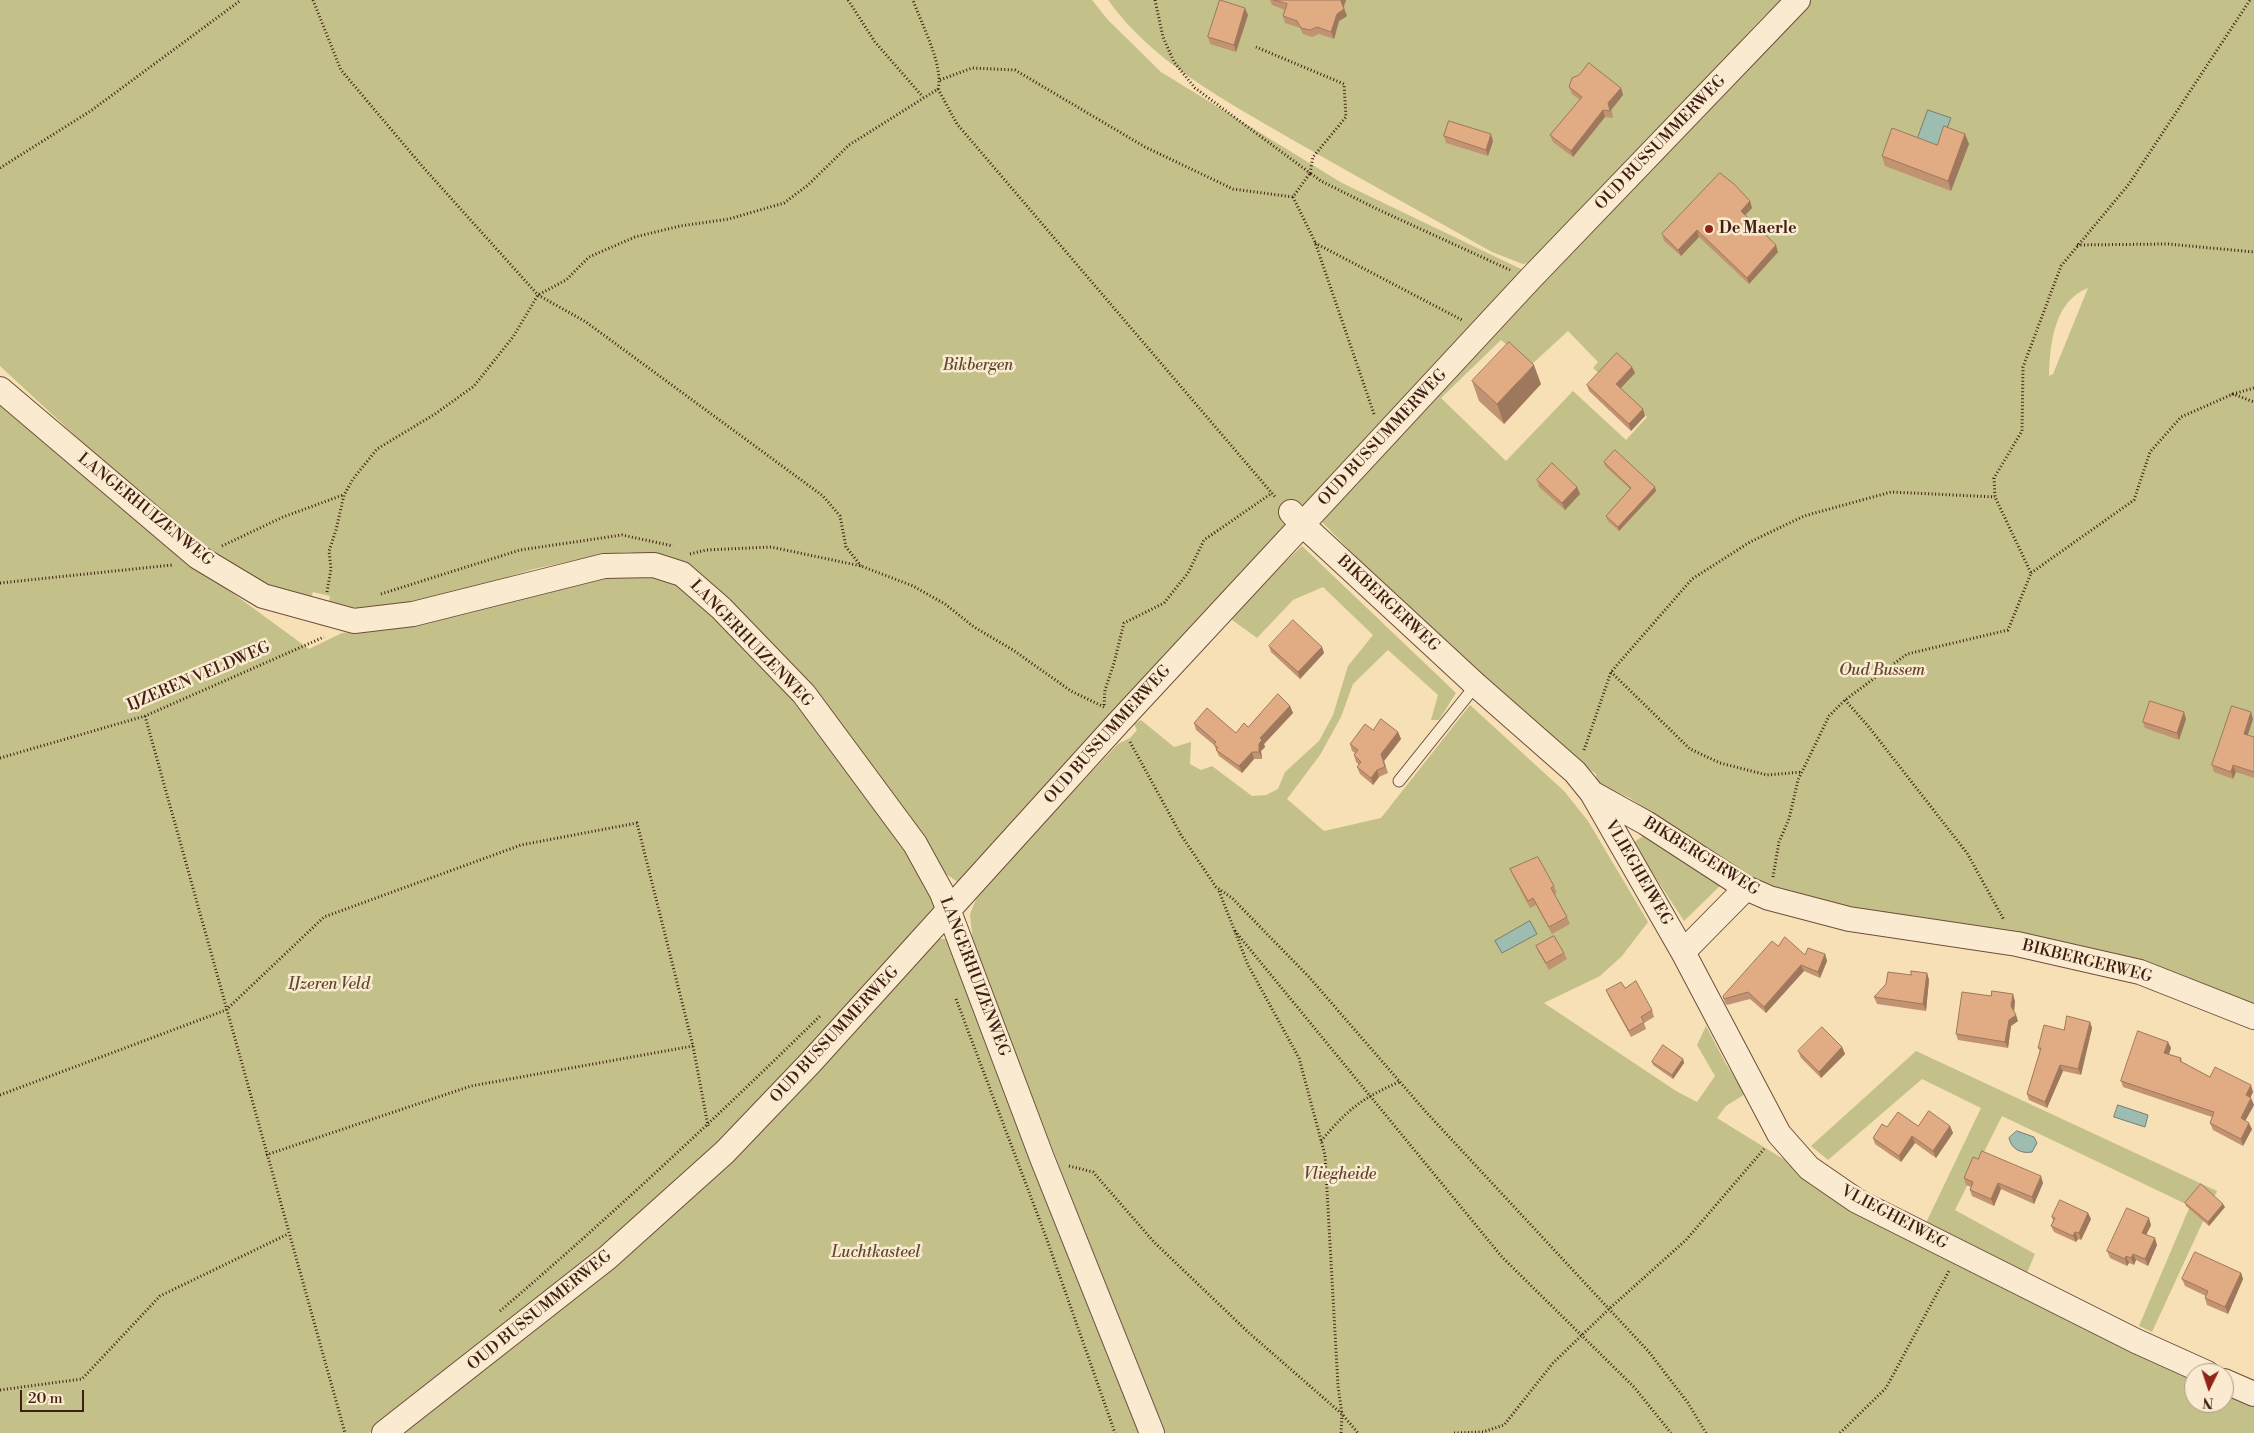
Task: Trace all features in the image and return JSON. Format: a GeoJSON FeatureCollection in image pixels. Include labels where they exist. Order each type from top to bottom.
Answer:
{"type":"FeatureCollection","features":[{"type":"Feature","properties":{"kind":"street","name":"OUD BUSSUMMERWEG"},"geometry":{"type":"LineString","coordinates":[[384,1433],[607,1258],[725,1152],[811,1062],[949,911],[1119,722],[1297,518],[1383,438],[1530,279],[1798,0]]}},
{"type":"Feature","properties":{"kind":"street","name":"LANGERHUIZENWEG"},"geometry":{"type":"LineString","coordinates":[[0,389],[198,557],[263,596],[354,621],[413,614],[604,566],[654,564],[682,574],[722,608],[804,694],[915,844],[942,893],[1042,1158],[1152,1433]]}},
{"type":"Feature","properties":{"kind":"street","name":"BIKBERGERWEG"},"geometry":{"type":"LineString","coordinates":[[1297,518],[1476,685],[1575,772],[1592,793],[1646,823],[1746,888],[1769,898],[1850,919],[2017,944],[2140,972],[2254,1016]]}},
{"type":"Feature","properties":{"kind":"street","name":"VLIEGHEIWEG"},"geometry":{"type":"LineString","coordinates":[[1592,793],[1683,952],[1779,1134],[1809,1168],[1857,1201],[2136,1341],[2185,1363]]}},
{"type":"Feature","properties":{"kind":"street"},"geometry":{"type":"LineString","coordinates":[[1683,952],[1746,888]]}},
{"type":"Feature","properties":{"kind":"street"},"geometry":{"type":"LineString","coordinates":[[2234,1385],[2254,1394]]}},
{"type":"Feature","properties":{"kind":"lane"},"geometry":{"type":"LineString","coordinates":[[1399,782],[1476,685]]}},
{"type":"Feature","properties":{"kind":"path"},"geometry":{"type":"LineString","coordinates":[[0,168],[92,110],[241,0]]}},
{"type":"Feature","properties":{"kind":"path"},"geometry":{"type":"LineString","coordinates":[[313,0],[341,70],[422,166],[538,295],[586,322],[823,496],[840,516],[846,547],[861,566]]}},
{"type":"Feature","properties":{"kind":"path"},"geometry":{"type":"LineString","coordinates":[[848,0],[875,42],[923,98]]}},
{"type":"Feature","properties":{"kind":"path"},"geometry":{"type":"LineString","coordinates":[[913,0],[940,80],[938,89],[957,124],[1272,493],[1297,518]]}},
{"type":"Feature","properties":{"kind":"path"},"geometry":{"type":"LineString","coordinates":[[1155,0],[1164,37],[1174,62],[1195,88],[1321,181],[1377,209],[1530,279]]}},
{"type":"Feature","properties":{"kind":"path"},"geometry":{"type":"LineString","coordinates":[[2031,573],[1995,498],[1994,478],[2022,431],[2023,367],[2061,266],[2076,245],[2129,184],[2250,0]]}},
{"type":"Feature","properties":{"kind":"path"},"geometry":{"type":"LineString","coordinates":[[1256,47],[1344,84],[1346,117],[1313,156],[1310,173],[1293,198]]}},
{"type":"Feature","properties":{"kind":"path"},"geometry":{"type":"LineString","coordinates":[[940,80],[972,68],[1015,70],[1145,146],[1233,189],[1293,198]]}},
{"type":"Feature","properties":{"kind":"path"},"geometry":{"type":"LineString","coordinates":[[323,612],[330,569],[329,551],[344,495],[377,449],[435,414],[474,386],[513,337],[538,295],[566,280],[589,257],[635,237],[680,226],[729,219],[784,203],[808,185],[849,145],[938,89]]}},
{"type":"Feature","properties":{"kind":"path"},"geometry":{"type":"LineString","coordinates":[[1293,198],[1315,242],[1383,438]]}},
{"type":"Feature","properties":{"kind":"path"},"geometry":{"type":"LineString","coordinates":[[1315,242],[1482,331]]}},
{"type":"Feature","properties":{"kind":"path"},"geometry":{"type":"LineString","coordinates":[[2076,245],[2168,244],[2254,252]]}},
{"type":"Feature","properties":{"kind":"path"},"geometry":{"type":"LineString","coordinates":[[1769,898],[1778,842],[1789,819],[1802,772],[1829,716],[1845,700],[1908,654],[2008,630],[2031,573],[2134,500],[2150,452],[2181,417],[2233,394],[2254,388]]}},
{"type":"Feature","properties":{"kind":"path"},"geometry":{"type":"LineString","coordinates":[[2233,394],[2254,402]]}},
{"type":"Feature","properties":{"kind":"path"},"geometry":{"type":"LineString","coordinates":[[1575,772],[1611,672],[1692,579],[1750,542],[1804,516],[1891,492],[1995,498]]}},
{"type":"Feature","properties":{"kind":"path"},"geometry":{"type":"LineString","coordinates":[[654,564],[706,550],[771,547],[861,566],[913,586],[945,604],[974,627],[1014,650],[1071,691],[1100,704],[1104,708],[1105,690],[1114,664],[1124,622],[1164,603],[1188,573],[1204,540],[1272,493]]}},
{"type":"Feature","properties":{"kind":"path"},"geometry":{"type":"LineString","coordinates":[[0,583],[182,564],[283,517],[344,495]]}},
{"type":"Feature","properties":{"kind":"path"},"geometry":{"type":"LineString","coordinates":[[379,594],[520,550],[622,535],[674,546]]}},
{"type":"Feature","properties":{"kind":"path"},"geometry":{"type":"LineString","coordinates":[[683,550],[691,553]]}},
{"type":"Feature","properties":{"kind":"path","name":"IJZEREN VELDWEG"},"geometry":{"type":"LineString","coordinates":[[0,758],[145,716],[325,636],[323,612]]}},
{"type":"Feature","properties":{"kind":"path"},"geometry":{"type":"LineString","coordinates":[[1611,672],[1690,749],[1720,763],[1767,776],[1802,772]]}},
{"type":"Feature","properties":{"kind":"path"},"geometry":{"type":"LineString","coordinates":[[1845,700],[1868,726],[1967,853],[2017,944]]}},
{"type":"Feature","properties":{"kind":"path"},"geometry":{"type":"LineString","coordinates":[[145,716],[345,1433]]}},
{"type":"Feature","properties":{"kind":"path"},"geometry":{"type":"LineString","coordinates":[[1119,722],[1181,835],[1219,890],[1248,965],[1298,1058],[1325,1155],[1338,1386],[1342,1414],[1341,1433]]}},
{"type":"Feature","properties":{"kind":"path"},"geometry":{"type":"LineString","coordinates":[[0,1095],[226,1010],[324,917],[521,845],[637,823],[693,1046],[708,1126]]}},
{"type":"Feature","properties":{"kind":"path"},"geometry":{"type":"LineString","coordinates":[[1219,890],[1232,898],[1309,977],[1399,1082],[1649,1352],[1688,1403],[1706,1433]]}},
{"type":"Feature","properties":{"kind":"path"},"geometry":{"type":"LineString","coordinates":[[1234,931],[1370,1094],[1502,1257],[1634,1387],[1671,1433]]}},
{"type":"Feature","properties":{"kind":"path"},"geometry":{"type":"LineString","coordinates":[[954,992],[1046,1237],[1115,1433]]}},
{"type":"Feature","properties":{"kind":"path"},"geometry":{"type":"LineString","coordinates":[[499,1312],[708,1126],[823,1013]]}},
{"type":"Feature","properties":{"kind":"path"},"geometry":{"type":"LineString","coordinates":[[266,1155],[471,1086],[693,1046]]}},
{"type":"Feature","properties":{"kind":"path"},"geometry":{"type":"LineString","coordinates":[[1321,1141],[1343,1114],[1370,1094],[1399,1082]]}},
{"type":"Feature","properties":{"kind":"path"},"geometry":{"type":"LineString","coordinates":[[1454,1433],[1483,1432],[1504,1425],[1553,1363],[1609,1309],[1686,1240],[1769,1143],[1779,1134]]}},
{"type":"Feature","properties":{"kind":"path"},"geometry":{"type":"LineString","coordinates":[[1042,1158],[1093,1172],[1154,1242],[1248,1332],[1342,1414],[1358,1433]]}},
{"type":"Feature","properties":{"kind":"path"},"geometry":{"type":"LineString","coordinates":[[0,1390],[82,1379],[160,1296],[288,1234]]}},
{"type":"Feature","properties":{"kind":"path"},"geometry":{"type":"LineString","coordinates":[[1840,1433],[1886,1388],[1959,1252]]}},
{"type":"Feature","properties":{"kind":"green space"},"geometry":{"type":"Polygon","coordinates":[[[0,0],[1092,0],[1108,20],[1161,72],[1342,183],[1546,281],[1808,0],[2254,0],[2254,1009],[2178,973],[2145,964],[1809,902],[1744,877],[1630,798],[1597,783],[1596,774],[1556,744],[1441,644],[1322,522],[1385,453],[1058,771],[958,882],[943,872],[684,566],[630,552],[604,554],[534,569],[416,605],[349,610],[328,606],[330,596],[313,592],[310,601],[241,576],[204,549],[111,469],[0,366],[0,0]],[[2088,288],[2077,294],[2061,313],[2053,338],[2049,376],[2053,374],[2088,288]],[[1568,331],[1531,365],[1501,340],[1441,398],[1506,461],[1573,391],[1626,440],[1647,417],[1593,368],[1598,362],[1568,331]]]}},
{"type":"Feature","properties":{"kind":"green space"},"geometry":{"type":"Polygon","coordinates":[[[1108,0],[1784,0],[1763,17],[1661,128],[1532,262],[1523,264],[1492,252],[1216,95],[1146,43],[1108,0]]]}},
{"type":"Feature","properties":{"kind":"green space","name":"IJzeren Veld"},"geometry":{"type":"Polygon","coordinates":[[[0,394],[201,570],[309,649],[342,633],[421,622],[607,574],[667,577],[691,595],[757,660],[861,773],[938,903],[923,919],[886,971],[747,1121],[603,1253],[369,1433],[0,1433],[0,394]]]}},
{"type":"Feature","properties":{"kind":"green space","name":"Vliegheide"},"geometry":{"type":"Polygon","coordinates":[[[1302,546],[1456,693],[1439,720],[1431,720],[1438,695],[1388,650],[1353,684],[1341,717],[1320,755],[1287,799],[1324,831],[1381,818],[1470,705],[1564,791],[1588,821],[1648,922],[1622,956],[1600,976],[1544,1003],[1676,1091],[1697,1102],[1715,1076],[1697,1045],[1706,1026],[1726,1064],[1745,1094],[1726,1106],[1717,1118],[1814,1178],[2184,1371],[2184,1413],[2234,1413],[2234,1394],[2254,1403],[2254,1433],[1163,1433],[973,944],[970,914],[979,892],[1118,744],[1130,738],[1137,730],[1134,724],[1141,720],[1174,747],[1191,742],[1190,764],[1201,770],[1212,766],[1252,796],[1266,795],[1278,789],[1285,772],[1319,741],[1333,715],[1348,666],[1373,635],[1323,587],[1293,600],[1257,638],[1228,617],[1302,546]]]}},
{"type":"Feature","properties":{"kind":"green space"},"geometry":{"type":"Polygon","coordinates":[[[1646,834],[1724,882],[1684,921],[1633,843],[1646,834]]]}},
{"type":"Feature","properties":{"kind":"green space","name":"Luchtkasteel"},"geometry":{"type":"Polygon","coordinates":[[[936,939],[948,939],[1139,1433],[400,1433],[550,1314],[936,939]]]}},
{"type":"Feature","properties":{"kind":"green space"},"geometry":{"type":"Polygon","coordinates":[[[1916,1051],[2217,1191],[2152,1332],[2139,1326],[2190,1206],[2002,1116],[1955,1210],[2035,1254],[2026,1275],[1924,1227],[1981,1108],[1922,1079],[1828,1160],[1811,1146],[1916,1051]]]}},
{"type":"Feature","properties":{"kind":"shaded area"},"geometry":{"type":"Polygon","coordinates":[[[1928,110],[1951,118],[1937,154],[1915,146],[1928,110]]]}},
{"type":"Feature","properties":{"kind":"shaded area"},"geometry":{"type":"Polygon","coordinates":[[[1530,921],[1537,934],[1502,953],[1495,941],[1530,921]]]}},
{"type":"Feature","properties":{"kind":"shaded area"},"geometry":{"type":"Polygon","coordinates":[[[2118,1105],[2148,1115],[2145,1127],[2114,1117],[2118,1105]]]}},
{"type":"Feature","properties":{"kind":"shaded area"},"geometry":{"type":"Polygon","coordinates":[[[2017,1131],[2034,1137],[2037,1143],[2032,1152],[2020,1151],[2014,1148],[2009,1138],[2017,1131]]]}},
{"type":"Feature","properties":{"kind":"building"},"geometry":{"type":"Polygon","coordinates":[[[1220,0],[1245,8],[1234,45],[1208,37],[1220,0]]]}},
{"type":"Feature","properties":{"kind":"building"},"geometry":{"type":"Polygon","coordinates":[[[1274,0],[1341,0],[1344,9],[1337,14],[1331,32],[1317,27],[1310,30],[1301,28],[1297,21],[1283,16],[1287,4],[1274,0]]]}},
{"type":"Feature","properties":{"kind":"building"},"geometry":{"type":"Polygon","coordinates":[[[1589,63],[1621,88],[1608,103],[1610,111],[1603,110],[1571,151],[1550,135],[1582,97],[1569,87],[1572,78],[1579,75],[1589,63]]]}},
{"type":"Feature","properties":{"kind":"building"},"geometry":{"type":"Polygon","coordinates":[[[1449,121],[1491,134],[1486,150],[1444,136],[1449,121]]]}},
{"type":"Feature","properties":{"kind":"building"},"geometry":{"type":"Polygon","coordinates":[[[1944,126],[1965,134],[1948,181],[1882,156],[1892,128],[1937,145],[1944,126]]]}},
{"type":"Feature","properties":{"kind":"building","name":"De Maerle"},"geometry":{"type":"Polygon","coordinates":[[[1720,173],[1734,184],[1750,201],[1741,211],[1776,245],[1747,278],[1697,230],[1678,250],[1662,234],[1720,173]]]}},
{"type":"Feature","properties":{"kind":"building"},"geometry":{"type":"Polygon","coordinates":[[[1509,342],[1534,365],[1497,404],[1472,381],[1509,342]]]}},
{"type":"Feature","properties":{"kind":"building"},"geometry":{"type":"Polygon","coordinates":[[[1617,353],[1632,367],[1616,384],[1643,409],[1629,424],[1587,385],[1617,353]]]}},
{"type":"Feature","properties":{"kind":"building"},"geometry":{"type":"Polygon","coordinates":[[[1615,450],[1655,487],[1618,527],[1606,516],[1631,488],[1604,462],[1615,450]]]}},
{"type":"Feature","properties":{"kind":"building"},"geometry":{"type":"Polygon","coordinates":[[[1552,463],[1577,487],[1562,503],[1537,480],[1552,463]]]}},
{"type":"Feature","properties":{"kind":"building"},"geometry":{"type":"Polygon","coordinates":[[[1293,620],[1322,647],[1298,672],[1269,646],[1293,620]]]}},
{"type":"Feature","properties":{"kind":"building"},"geometry":{"type":"Polygon","coordinates":[[[1278,694],[1290,706],[1260,738],[1262,740],[1259,744],[1259,752],[1252,752],[1239,766],[1216,750],[1218,748],[1214,744],[1216,742],[1194,723],[1207,708],[1236,733],[1244,723],[1248,727],[1278,694]]]}},
{"type":"Feature","properties":{"kind":"building"},"geometry":{"type":"Polygon","coordinates":[[[2150,701],[2184,712],[2177,733],[2143,722],[2150,701]]]}},
{"type":"Feature","properties":{"kind":"building"},"geometry":{"type":"Polygon","coordinates":[[[2232,706],[2251,712],[2244,734],[2254,737],[2254,772],[2233,765],[2231,772],[2212,765],[2232,706]]]}},
{"type":"Feature","properties":{"kind":"building"},"geometry":{"type":"Polygon","coordinates":[[[1381,719],[1398,732],[1381,754],[1385,767],[1377,770],[1371,778],[1357,767],[1361,762],[1354,755],[1358,750],[1350,744],[1365,724],[1373,730],[1381,719]]]}},
{"type":"Feature","properties":{"kind":"building"},"geometry":{"type":"Polygon","coordinates":[[[1538,857],[1554,886],[1551,888],[1567,917],[1549,927],[1533,898],[1528,901],[1510,869],[1538,857]]]}},
{"type":"Feature","properties":{"kind":"building"},"geometry":{"type":"Polygon","coordinates":[[[1554,936],[1564,953],[1546,963],[1536,946],[1554,936]]]}},
{"type":"Feature","properties":{"kind":"building"},"geometry":{"type":"Polygon","coordinates":[[[1785,937],[1805,955],[1808,948],[1825,954],[1818,972],[1801,965],[1764,1007],[1748,992],[1724,999],[1723,996],[1772,941],[1778,946],[1785,937]]]}},
{"type":"Feature","properties":{"kind":"building"},"geometry":{"type":"Polygon","coordinates":[[[1911,971],[1927,973],[1923,1004],[1874,997],[1886,984],[1888,972],[1911,975],[1911,971]]]}},
{"type":"Feature","properties":{"kind":"building"},"geometry":{"type":"Polygon","coordinates":[[[1636,981],[1652,1010],[1641,1017],[1644,1022],[1629,1031],[1606,990],[1621,982],[1625,988],[1636,981]]]}},
{"type":"Feature","properties":{"kind":"building"},"geometry":{"type":"Polygon","coordinates":[[[1992,991],[2013,994],[2011,1006],[2016,1015],[2009,1020],[2005,1042],[1956,1034],[1962,992],[1991,996],[1992,991]]]}},
{"type":"Feature","properties":{"kind":"building"},"geometry":{"type":"Polygon","coordinates":[[[2067,1016],[2090,1022],[2078,1069],[2060,1065],[2045,1102],[2027,1094],[2041,1048],[2038,1048],[2044,1025],[2064,1030],[2067,1016]]]}},
{"type":"Feature","properties":{"kind":"building"},"geometry":{"type":"Polygon","coordinates":[[[1822,1027],[1842,1047],[1819,1072],[1798,1051],[1822,1027]]]}},
{"type":"Feature","properties":{"kind":"building"},"geometry":{"type":"Polygon","coordinates":[[[2138,1031],[2168,1042],[2164,1053],[2181,1058],[2180,1061],[2210,1077],[2215,1067],[2251,1085],[2246,1095],[2251,1098],[2241,1118],[2249,1123],[2241,1139],[2210,1123],[2214,1112],[2121,1081],[2138,1031]]]}},
{"type":"Feature","properties":{"kind":"building"},"geometry":{"type":"Polygon","coordinates":[[[1663,1045],[1683,1059],[1672,1075],[1652,1062],[1663,1045]]]}},
{"type":"Feature","properties":{"kind":"building"},"geometry":{"type":"Polygon","coordinates":[[[1929,1111],[1950,1126],[1933,1151],[1912,1136],[1899,1156],[1873,1138],[1882,1124],[1887,1127],[1898,1112],[1918,1126],[1929,1111]]]}},
{"type":"Feature","properties":{"kind":"building"},"geometry":{"type":"Polygon","coordinates":[[[1982,1151],[2041,1176],[2032,1197],[1998,1183],[1991,1199],[1970,1190],[1973,1182],[1964,1178],[1973,1157],[1978,1159],[1982,1151]]]}},
{"type":"Feature","properties":{"kind":"building"},"geometry":{"type":"Polygon","coordinates":[[[2201,1184],[2223,1204],[2208,1222],[2185,1203],[2201,1184]]]}},
{"type":"Feature","properties":{"kind":"building"},"geometry":{"type":"Polygon","coordinates":[[[2060,1200],[2088,1213],[2079,1233],[2075,1232],[2073,1236],[2051,1226],[2055,1218],[2052,1217],[2060,1200]]]}},
{"type":"Feature","properties":{"kind":"building"},"geometry":{"type":"Polygon","coordinates":[[[2127,1208],[2149,1218],[2142,1233],[2155,1238],[2145,1259],[2133,1254],[2131,1258],[2126,1256],[2125,1259],[2107,1251],[2127,1208]]]}},
{"type":"Feature","properties":{"kind":"building"},"geometry":{"type":"Polygon","coordinates":[[[2195,1252],[2241,1273],[2225,1307],[2205,1298],[2208,1291],[2182,1279],[2195,1252]]]}},
{"type":"Feature","properties":{"kind":"place","name":"De Maerle"},"geometry":{"type":"Point","coordinates":[1709,229]}},
{"type":"Feature","properties":{"kind":"park label","name":"Bikbergen"},"geometry":{"type":"Point","coordinates":[978,366]}},
{"type":"Feature","properties":{"kind":"park label","name":"Oud Bussem"},"geometry":{"type":"Point","coordinates":[1882,671]}}]}
